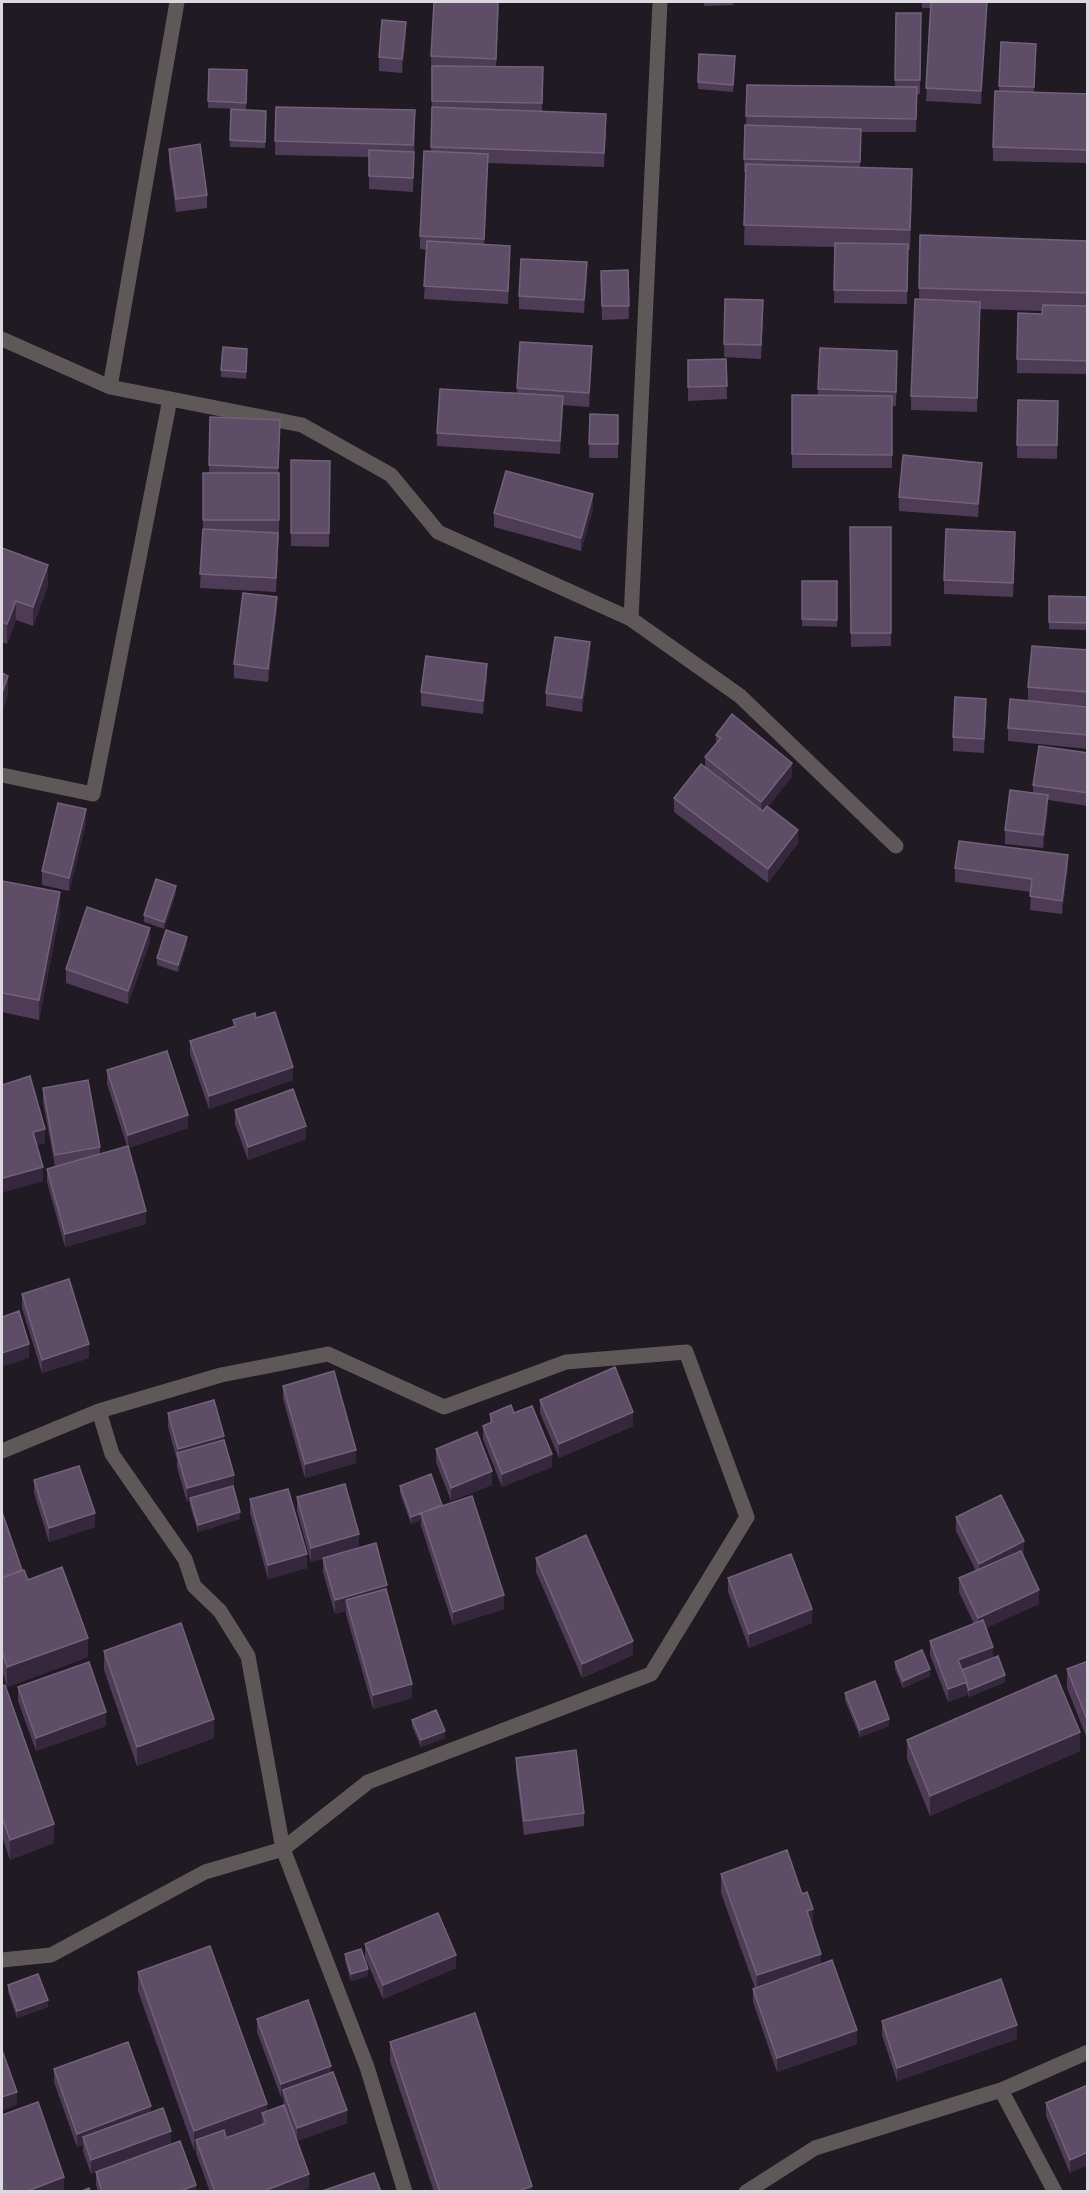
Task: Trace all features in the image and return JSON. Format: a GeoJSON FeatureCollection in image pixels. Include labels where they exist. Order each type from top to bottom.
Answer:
{"type":"FeatureCollection","features":[{"type":"Feature","properties":{"kind":"street"},"geometry":{"type":"LineString","coordinates":[[110,387],[177,2]]}},
{"type":"Feature","properties":{"kind":"street"},"geometry":{"type":"LineString","coordinates":[[631,619],[660,2]]}},
{"type":"Feature","properties":{"kind":"street"},"geometry":{"type":"LineString","coordinates":[[2,339],[110,387],[302,425],[391,475],[438,532],[631,619],[740,696],[896,846]]}},
{"type":"Feature","properties":{"kind":"street"},"geometry":{"type":"LineString","coordinates":[[2,775],[93,794],[170,399]]}},
{"type":"Feature","properties":{"kind":"street"},"geometry":{"type":"LineString","coordinates":[[2,1451],[99,1411],[221,1375],[328,1354],[444,1407],[566,1362],[686,1352],[747,1517],[651,1674],[368,1782],[284,1849],[205,1872],[51,1954],[2,1960]]}},
{"type":"Feature","properties":{"kind":"street"},"geometry":{"type":"LineString","coordinates":[[99,1411],[112,1454],[185,1559],[194,1586],[220,1611],[249,1656],[284,1849],[367,2067],[405,2192]]}},
{"type":"Feature","properties":{"kind":"street"},"geometry":{"type":"LineString","coordinates":[[746,2192],[815,2148],[1000,2090],[1088,2052]]}},
{"type":"Feature","properties":{"kind":"street"},"geometry":{"type":"LineString","coordinates":[[1000,2090],[1055,2192]]}},
{"type":"Feature","properties":{"kind":"building"},"geometry":{"type":"Polygon","coordinates":[[[434,2],[498,2],[496,59],[431,56],[434,2]]]}},
{"type":"Feature","properties":{"kind":"building"},"geometry":{"type":"Polygon","coordinates":[[[931,2],[987,2],[981,91],[926,88],[931,2]]]}},
{"type":"Feature","properties":{"kind":"building"},"geometry":{"type":"Polygon","coordinates":[[[896,13],[921,13],[920,80],[895,80],[896,13]]]}},
{"type":"Feature","properties":{"kind":"building"},"geometry":{"type":"Polygon","coordinates":[[[382,20],[406,22],[402,59],[379,57],[382,20]]]}},
{"type":"Feature","properties":{"kind":"building"},"geometry":{"type":"Polygon","coordinates":[[[1001,42],[1036,44],[1034,87],[999,86],[1001,42]]]}},
{"type":"Feature","properties":{"kind":"building"},"geometry":{"type":"Polygon","coordinates":[[[699,54],[735,56],[733,85],[698,82],[699,54]]]}},
{"type":"Feature","properties":{"kind":"building"},"geometry":{"type":"Polygon","coordinates":[[[432,66],[543,67],[542,103],[432,101],[432,66]]]}},
{"type":"Feature","properties":{"kind":"building"},"geometry":{"type":"Polygon","coordinates":[[[209,69],[247,70],[246,103],[208,101],[209,69]]]}},
{"type":"Feature","properties":{"kind":"building"},"geometry":{"type":"Polygon","coordinates":[[[747,85],[917,87],[916,119],[746,116],[747,85]]]}},
{"type":"Feature","properties":{"kind":"building"},"geometry":{"type":"Polygon","coordinates":[[[995,91],[1088,94],[1088,150],[993,147],[995,91]]]}},
{"type":"Feature","properties":{"kind":"building"},"geometry":{"type":"Polygon","coordinates":[[[276,107],[415,110],[413,145],[275,141],[276,107]]]}},
{"type":"Feature","properties":{"kind":"building"},"geometry":{"type":"Polygon","coordinates":[[[432,107],[606,114],[604,153],[431,147],[432,107]]]}},
{"type":"Feature","properties":{"kind":"building"},"geometry":{"type":"Polygon","coordinates":[[[231,109],[266,111],[265,142],[230,140],[231,109]]]}},
{"type":"Feature","properties":{"kind":"building"},"geometry":{"type":"Polygon","coordinates":[[[745,125],[861,129],[860,162],[744,159],[745,125]]]}},
{"type":"Feature","properties":{"kind":"building"},"geometry":{"type":"Polygon","coordinates":[[[200,144],[207,195],[176,199],[169,149],[200,144]]]}},
{"type":"Feature","properties":{"kind":"building"},"geometry":{"type":"Polygon","coordinates":[[[369,150],[414,152],[413,178],[369,176],[369,150]]]}},
{"type":"Feature","properties":{"kind":"building"},"geometry":{"type":"Polygon","coordinates":[[[424,151],[488,154],[484,239],[420,236],[424,151]]]}},
{"type":"Feature","properties":{"kind":"building"},"geometry":{"type":"Polygon","coordinates":[[[746,164],[912,169],[910,230],[744,225],[746,164]]]}},
{"type":"Feature","properties":{"kind":"building"},"geometry":{"type":"Polygon","coordinates":[[[920,235],[1088,241],[1088,293],[919,288],[920,235]]]}},
{"type":"Feature","properties":{"kind":"building"},"geometry":{"type":"Polygon","coordinates":[[[427,241],[510,246],[508,291],[424,286],[427,241]]]}},
{"type":"Feature","properties":{"kind":"building"},"geometry":{"type":"Polygon","coordinates":[[[835,243],[908,244],[907,291],[834,290],[835,243]]]}},
{"type":"Feature","properties":{"kind":"building"},"geometry":{"type":"Polygon","coordinates":[[[521,259],[587,262],[584,300],[519,296],[521,259]]]}},
{"type":"Feature","properties":{"kind":"building"},"geometry":{"type":"Polygon","coordinates":[[[628,270],[629,306],[602,306],[601,271],[628,270]]]}},
{"type":"Feature","properties":{"kind":"building"},"geometry":{"type":"Polygon","coordinates":[[[725,299],[763,300],[761,345],[724,344],[725,299]]]}},
{"type":"Feature","properties":{"kind":"building"},"geometry":{"type":"Polygon","coordinates":[[[915,299],[980,302],[977,398],[911,396],[915,299]]]}},
{"type":"Feature","properties":{"kind":"building"},"geometry":{"type":"Polygon","coordinates":[[[1043,305],[1088,306],[1088,361],[1017,359],[1018,313],[1042,314],[1043,305]]]}},
{"type":"Feature","properties":{"kind":"building"},"geometry":{"type":"Polygon","coordinates":[[[520,342],[592,346],[589,393],[517,388],[520,342]]]}},
{"type":"Feature","properties":{"kind":"building"},"geometry":{"type":"Polygon","coordinates":[[[223,347],[247,349],[246,372],[221,370],[223,347]]]}},
{"type":"Feature","properties":{"kind":"building"},"geometry":{"type":"Polygon","coordinates":[[[820,348],[897,351],[896,392],[818,389],[820,348]]]}},
{"type":"Feature","properties":{"kind":"building"},"geometry":{"type":"Polygon","coordinates":[[[726,359],[727,386],[688,387],[688,360],[726,359]]]}},
{"type":"Feature","properties":{"kind":"building"},"geometry":{"type":"Polygon","coordinates":[[[440,389],[563,396],[560,441],[437,433],[440,389]]]}},
{"type":"Feature","properties":{"kind":"building"},"geometry":{"type":"Polygon","coordinates":[[[792,395],[892,396],[892,455],[792,454],[792,395]]]}},
{"type":"Feature","properties":{"kind":"building"},"geometry":{"type":"Polygon","coordinates":[[[1018,400],[1058,401],[1057,445],[1017,445],[1018,400]]]}},
{"type":"Feature","properties":{"kind":"building"},"geometry":{"type":"Polygon","coordinates":[[[590,414],[618,415],[618,444],[589,444],[590,414]]]}},
{"type":"Feature","properties":{"kind":"building"},"geometry":{"type":"Polygon","coordinates":[[[210,417],[280,420],[278,468],[209,465],[210,417]]]}},
{"type":"Feature","properties":{"kind":"building"},"geometry":{"type":"Polygon","coordinates":[[[903,455],[982,463],[978,504],[899,497],[903,455]]]}},
{"type":"Feature","properties":{"kind":"building"},"geometry":{"type":"Polygon","coordinates":[[[291,460],[330,461],[329,533],[291,533],[291,460]]]}},
{"type":"Feature","properties":{"kind":"building"},"geometry":{"type":"Polygon","coordinates":[[[506,471],[593,494],[581,538],[494,513],[506,471]]]}},
{"type":"Feature","properties":{"kind":"building"},"geometry":{"type":"Polygon","coordinates":[[[203,473],[279,473],[279,520],[203,520],[203,473]]]}},
{"type":"Feature","properties":{"kind":"building"},"geometry":{"type":"Polygon","coordinates":[[[850,527],[891,527],[891,633],[851,633],[850,527]]]}},
{"type":"Feature","properties":{"kind":"building"},"geometry":{"type":"Polygon","coordinates":[[[203,529],[278,533],[276,578],[200,574],[203,529]]]}},
{"type":"Feature","properties":{"kind":"building"},"geometry":{"type":"Polygon","coordinates":[[[946,529],[1015,532],[1013,583],[944,580],[946,529]]]}},
{"type":"Feature","properties":{"kind":"building"},"geometry":{"type":"Polygon","coordinates":[[[2,548],[48,565],[33,607],[16,601],[7,624],[2,622],[2,548]]]}},
{"type":"Feature","properties":{"kind":"building"},"geometry":{"type":"Polygon","coordinates":[[[802,581],[837,581],[837,620],[802,619],[802,581]]]}},
{"type":"Feature","properties":{"kind":"building"},"geometry":{"type":"Polygon","coordinates":[[[243,593],[277,597],[268,669],[234,664],[243,593]]]}},
{"type":"Feature","properties":{"kind":"building"},"geometry":{"type":"Polygon","coordinates":[[[1049,596],[1088,597],[1088,623],[1049,622],[1049,596]]]}},
{"type":"Feature","properties":{"kind":"building"},"geometry":{"type":"Polygon","coordinates":[[[555,637],[590,642],[582,698],[546,693],[555,637]]]}},
{"type":"Feature","properties":{"kind":"building"},"geometry":{"type":"Polygon","coordinates":[[[1032,646],[1088,650],[1088,692],[1028,687],[1032,646]]]}},
{"type":"Feature","properties":{"kind":"building"},"geometry":{"type":"Polygon","coordinates":[[[426,656],[487,664],[483,701],[421,692],[426,656]]]}},
{"type":"Feature","properties":{"kind":"building"},"geometry":{"type":"Polygon","coordinates":[[[2,673],[8,676],[2,693],[2,673]]]}},
{"type":"Feature","properties":{"kind":"building"},"geometry":{"type":"Polygon","coordinates":[[[955,697],[986,699],[984,739],[953,737],[955,697]]]}},
{"type":"Feature","properties":{"kind":"building"},"geometry":{"type":"Polygon","coordinates":[[[1010,699],[1088,707],[1088,735],[1008,728],[1010,699]]]}},
{"type":"Feature","properties":{"kind":"building"},"geometry":{"type":"Polygon","coordinates":[[[732,714],[792,763],[761,802],[705,757],[721,738],[716,735],[732,714]]]}},
{"type":"Feature","properties":{"kind":"building"},"geometry":{"type":"Polygon","coordinates":[[[1039,746],[1088,753],[1088,793],[1033,785],[1039,746]]]}},
{"type":"Feature","properties":{"kind":"building"},"geometry":{"type":"Polygon","coordinates":[[[701,764],[763,811],[767,806],[798,830],[768,869],[674,798],[701,764]]]}},
{"type":"Feature","properties":{"kind":"building"},"geometry":{"type":"Polygon","coordinates":[[[1010,790],[1048,795],[1043,835],[1005,830],[1010,790]]]}},
{"type":"Feature","properties":{"kind":"building"},"geometry":{"type":"Polygon","coordinates":[[[58,803],[86,809],[69,878],[42,871],[58,803]]]}},
{"type":"Feature","properties":{"kind":"building"},"geometry":{"type":"Polygon","coordinates":[[[959,841],[1068,855],[1062,901],[1030,896],[1032,879],[955,868],[959,841]]]}},
{"type":"Feature","properties":{"kind":"building"},"geometry":{"type":"Polygon","coordinates":[[[156,879],[176,886],[164,922],[144,915],[156,879]]]}},
{"type":"Feature","properties":{"kind":"building"},"geometry":{"type":"Polygon","coordinates":[[[2,881],[60,892],[39,1000],[2,993],[2,881]]]}},
{"type":"Feature","properties":{"kind":"building"},"geometry":{"type":"Polygon","coordinates":[[[87,907],[150,928],[128,991],[66,969],[87,907]]]}},
{"type":"Feature","properties":{"kind":"building"},"geometry":{"type":"Polygon","coordinates":[[[166,930],[187,937],[178,965],[157,958],[166,930]]]}},
{"type":"Feature","properties":{"kind":"building"},"geometry":{"type":"Polygon","coordinates":[[[275,1012],[293,1067],[209,1096],[190,1041],[236,1026],[233,1020],[255,1013],[256,1018],[275,1012]]]}},
{"type":"Feature","properties":{"kind":"building"},"geometry":{"type":"Polygon","coordinates":[[[167,1051],[188,1115],[128,1135],[107,1070],[167,1051]]]}},
{"type":"Feature","properties":{"kind":"building"},"geometry":{"type":"Polygon","coordinates":[[[30,1076],[45,1129],[33,1132],[43,1167],[3,1178],[2,1085],[30,1076]]]}},
{"type":"Feature","properties":{"kind":"building"},"geometry":{"type":"Polygon","coordinates":[[[88,1080],[100,1147],[55,1155],[43,1088],[88,1080]]]}},
{"type":"Feature","properties":{"kind":"building"},"geometry":{"type":"Polygon","coordinates":[[[293,1089],[306,1126],[248,1147],[235,1110],[293,1089]]]}},
{"type":"Feature","properties":{"kind":"building"},"geometry":{"type":"Polygon","coordinates":[[[128,1146],[146,1211],[65,1234],[47,1169],[128,1146]]]}},
{"type":"Feature","properties":{"kind":"building"},"geometry":{"type":"Polygon","coordinates":[[[69,1279],[89,1344],[42,1360],[22,1294],[69,1279]]]}},
{"type":"Feature","properties":{"kind":"building"},"geometry":{"type":"Polygon","coordinates":[[[19,1311],[29,1344],[2,1353],[2,1317],[19,1311]]]}},
{"type":"Feature","properties":{"kind":"building"},"geometry":{"type":"Polygon","coordinates":[[[615,1367],[633,1412],[559,1444],[540,1400],[615,1367]]]}},
{"type":"Feature","properties":{"kind":"building"},"geometry":{"type":"Polygon","coordinates":[[[334,1371],[356,1450],[305,1464],[283,1386],[334,1371]]]}},
{"type":"Feature","properties":{"kind":"building"},"geometry":{"type":"Polygon","coordinates":[[[214,1400],[224,1436],[178,1449],[168,1413],[214,1400]]]}},
{"type":"Feature","properties":{"kind":"building"},"geometry":{"type":"Polygon","coordinates":[[[511,1405],[514,1413],[532,1406],[552,1454],[502,1474],[483,1426],[492,1422],[490,1414],[511,1405]]]}},
{"type":"Feature","properties":{"kind":"building"},"geometry":{"type":"Polygon","coordinates":[[[477,1432],[492,1471],[451,1488],[436,1449],[477,1432]]]}},
{"type":"Feature","properties":{"kind":"building"},"geometry":{"type":"Polygon","coordinates":[[[224,1440],[234,1475],[187,1488],[177,1453],[224,1440]]]}},
{"type":"Feature","properties":{"kind":"building"},"geometry":{"type":"Polygon","coordinates":[[[79,1466],[95,1513],[49,1528],[34,1480],[79,1466]]]}},
{"type":"Feature","properties":{"kind":"building"},"geometry":{"type":"Polygon","coordinates":[[[431,1474],[442,1505],[411,1517],[400,1486],[431,1474]]]}},
{"type":"Feature","properties":{"kind":"building"},"geometry":{"type":"Polygon","coordinates":[[[345,1484],[359,1534],[311,1548],[297,1497],[345,1484]]]}},
{"type":"Feature","properties":{"kind":"building"},"geometry":{"type":"Polygon","coordinates":[[[233,1486],[240,1512],[198,1525],[190,1498],[233,1486]]]}},
{"type":"Feature","properties":{"kind":"building"},"geometry":{"type":"Polygon","coordinates":[[[288,1489],[307,1554],[268,1565],[250,1499],[288,1489]]]}},
{"type":"Feature","properties":{"kind":"building"},"geometry":{"type":"Polygon","coordinates":[[[1001,1495],[1024,1541],[979,1564],[956,1517],[1001,1495]]]}},
{"type":"Feature","properties":{"kind":"building"},"geometry":{"type":"Polygon","coordinates":[[[472,1496],[504,1595],[453,1612],[421,1513],[472,1496]]]}},
{"type":"Feature","properties":{"kind":"building"},"geometry":{"type":"Polygon","coordinates":[[[2,1512],[22,1570],[2,1578],[2,1512]]]}},
{"type":"Feature","properties":{"kind":"building"},"geometry":{"type":"Polygon","coordinates":[[[586,1535],[633,1641],[582,1664],[536,1558],[586,1535]]]}},
{"type":"Feature","properties":{"kind":"building"},"geometry":{"type":"Polygon","coordinates":[[[376,1543],[387,1585],[335,1600],[323,1558],[376,1543]]]}},
{"type":"Feature","properties":{"kind":"building"},"geometry":{"type":"Polygon","coordinates":[[[1021,1551],[1039,1590],[978,1618],[959,1578],[1021,1551]]]}},
{"type":"Feature","properties":{"kind":"building"},"geometry":{"type":"Polygon","coordinates":[[[791,1554],[812,1609],[749,1634],[728,1578],[791,1554]]]}},
{"type":"Feature","properties":{"kind":"building"},"geometry":{"type":"Polygon","coordinates":[[[62,1567],[88,1638],[7,1667],[2,1651],[2,1578],[24,1570],[28,1580],[62,1567]]]}},
{"type":"Feature","properties":{"kind":"building"},"geometry":{"type":"Polygon","coordinates":[[[386,1589],[412,1684],[373,1695],[346,1600],[386,1589]]]}},
{"type":"Feature","properties":{"kind":"building"},"geometry":{"type":"Polygon","coordinates":[[[983,1620],[993,1647],[958,1660],[967,1682],[948,1689],[930,1641],[983,1620]]]}},
{"type":"Feature","properties":{"kind":"building"},"geometry":{"type":"Polygon","coordinates":[[[181,1623],[214,1719],[137,1747],[104,1651],[181,1623]]]}},
{"type":"Feature","properties":{"kind":"building"},"geometry":{"type":"Polygon","coordinates":[[[922,1650],[930,1669],[903,1681],[895,1662],[922,1650]]]}},
{"type":"Feature","properties":{"kind":"building"},"geometry":{"type":"Polygon","coordinates":[[[998,1656],[1005,1675],[969,1690],[962,1670],[998,1656]]]}},
{"type":"Feature","properties":{"kind":"building"},"geometry":{"type":"Polygon","coordinates":[[[1088,1661],[1088,1722],[1067,1669],[1088,1661]]]}},
{"type":"Feature","properties":{"kind":"building"},"geometry":{"type":"Polygon","coordinates":[[[89,1662],[106,1712],[36,1738],[18,1687],[89,1662]]]}},
{"type":"Feature","properties":{"kind":"building"},"geometry":{"type":"Polygon","coordinates":[[[1056,1675],[1080,1732],[930,1796],[907,1740],[1056,1675]]]}},
{"type":"Feature","properties":{"kind":"building"},"geometry":{"type":"Polygon","coordinates":[[[875,1681],[889,1719],[860,1730],[845,1693],[875,1681]]]}},
{"type":"Feature","properties":{"kind":"building"},"geometry":{"type":"Polygon","coordinates":[[[5,1685],[54,1824],[10,1840],[2,1817],[2,1686],[5,1685]]]}},
{"type":"Feature","properties":{"kind":"building"},"geometry":{"type":"Polygon","coordinates":[[[436,1710],[445,1731],[421,1740],[412,1720],[436,1710]]]}},
{"type":"Feature","properties":{"kind":"building"},"geometry":{"type":"Polygon","coordinates":[[[576,1750],[584,1813],[524,1821],[516,1758],[576,1750]]]}},
{"type":"Feature","properties":{"kind":"building"},"geometry":{"type":"Polygon","coordinates":[[[787,1850],[802,1894],[807,1892],[813,1909],[807,1911],[821,1954],[757,1975],[721,1874],[787,1850]]]}},
{"type":"Feature","properties":{"kind":"building"},"geometry":{"type":"Polygon","coordinates":[[[438,1913],[456,1955],[383,1985],[365,1944],[438,1913]]]}},
{"type":"Feature","properties":{"kind":"building"},"geometry":{"type":"Polygon","coordinates":[[[210,1946],[267,2104],[194,2131],[138,1972],[210,1946]]]}},
{"type":"Feature","properties":{"kind":"building"},"geometry":{"type":"Polygon","coordinates":[[[361,1949],[368,1969],[351,1974],[345,1954],[361,1949]]]}},
{"type":"Feature","properties":{"kind":"building"},"geometry":{"type":"Polygon","coordinates":[[[832,1960],[857,2030],[777,2058],[753,1989],[832,1960]]]}},
{"type":"Feature","properties":{"kind":"building"},"geometry":{"type":"Polygon","coordinates":[[[38,1974],[48,2000],[17,2011],[8,1985],[38,1974]]]}},
{"type":"Feature","properties":{"kind":"building"},"geometry":{"type":"Polygon","coordinates":[[[1001,1979],[1017,2025],[897,2068],[882,2021],[1001,1979]]]}},
{"type":"Feature","properties":{"kind":"building"},"geometry":{"type":"Polygon","coordinates":[[[308,2000],[331,2066],[281,2084],[257,2019],[308,2000]]]}},
{"type":"Feature","properties":{"kind":"building"},"geometry":{"type":"Polygon","coordinates":[[[475,2013],[532,2186],[517,2192],[440,2192],[390,2042],[475,2013]]]}},
{"type":"Feature","properties":{"kind":"building"},"geometry":{"type":"Polygon","coordinates":[[[128,2042],[151,2106],[77,2134],[54,2069],[128,2042]]]}},
{"type":"Feature","properties":{"kind":"building"},"geometry":{"type":"Polygon","coordinates":[[[2,2050],[17,2092],[2,2097],[2,2050]]]}},
{"type":"Feature","properties":{"kind":"building"},"geometry":{"type":"Polygon","coordinates":[[[333,2072],[347,2110],[297,2128],[283,2090],[333,2072]]]}},
{"type":"Feature","properties":{"kind":"building"},"geometry":{"type":"Polygon","coordinates":[[[1088,2085],[1088,2152],[1070,2160],[1046,2103],[1088,2085]]]}},
{"type":"Feature","properties":{"kind":"building"},"geometry":{"type":"Polygon","coordinates":[[[38,2102],[64,2177],[25,2192],[2,2192],[2,2115],[38,2102]]]}},
{"type":"Feature","properties":{"kind":"building"},"geometry":{"type":"Polygon","coordinates":[[[284,2105],[309,2174],[261,2192],[215,2192],[196,2140],[224,2130],[226,2138],[266,2123],[262,2113],[284,2105]]]}},
{"type":"Feature","properties":{"kind":"building"},"geometry":{"type":"Polygon","coordinates":[[[163,2108],[171,2131],[91,2160],[83,2137],[163,2108]]]}},
{"type":"Feature","properties":{"kind":"building"},"geometry":{"type":"Polygon","coordinates":[[[180,2141],[196,2185],[178,2192],[102,2192],[96,2172],[180,2141]]]}},
{"type":"Feature","properties":{"kind":"building"},"geometry":{"type":"Polygon","coordinates":[[[374,2173],[381,2192],[322,2192],[322,2191],[374,2173]]]}}]}
